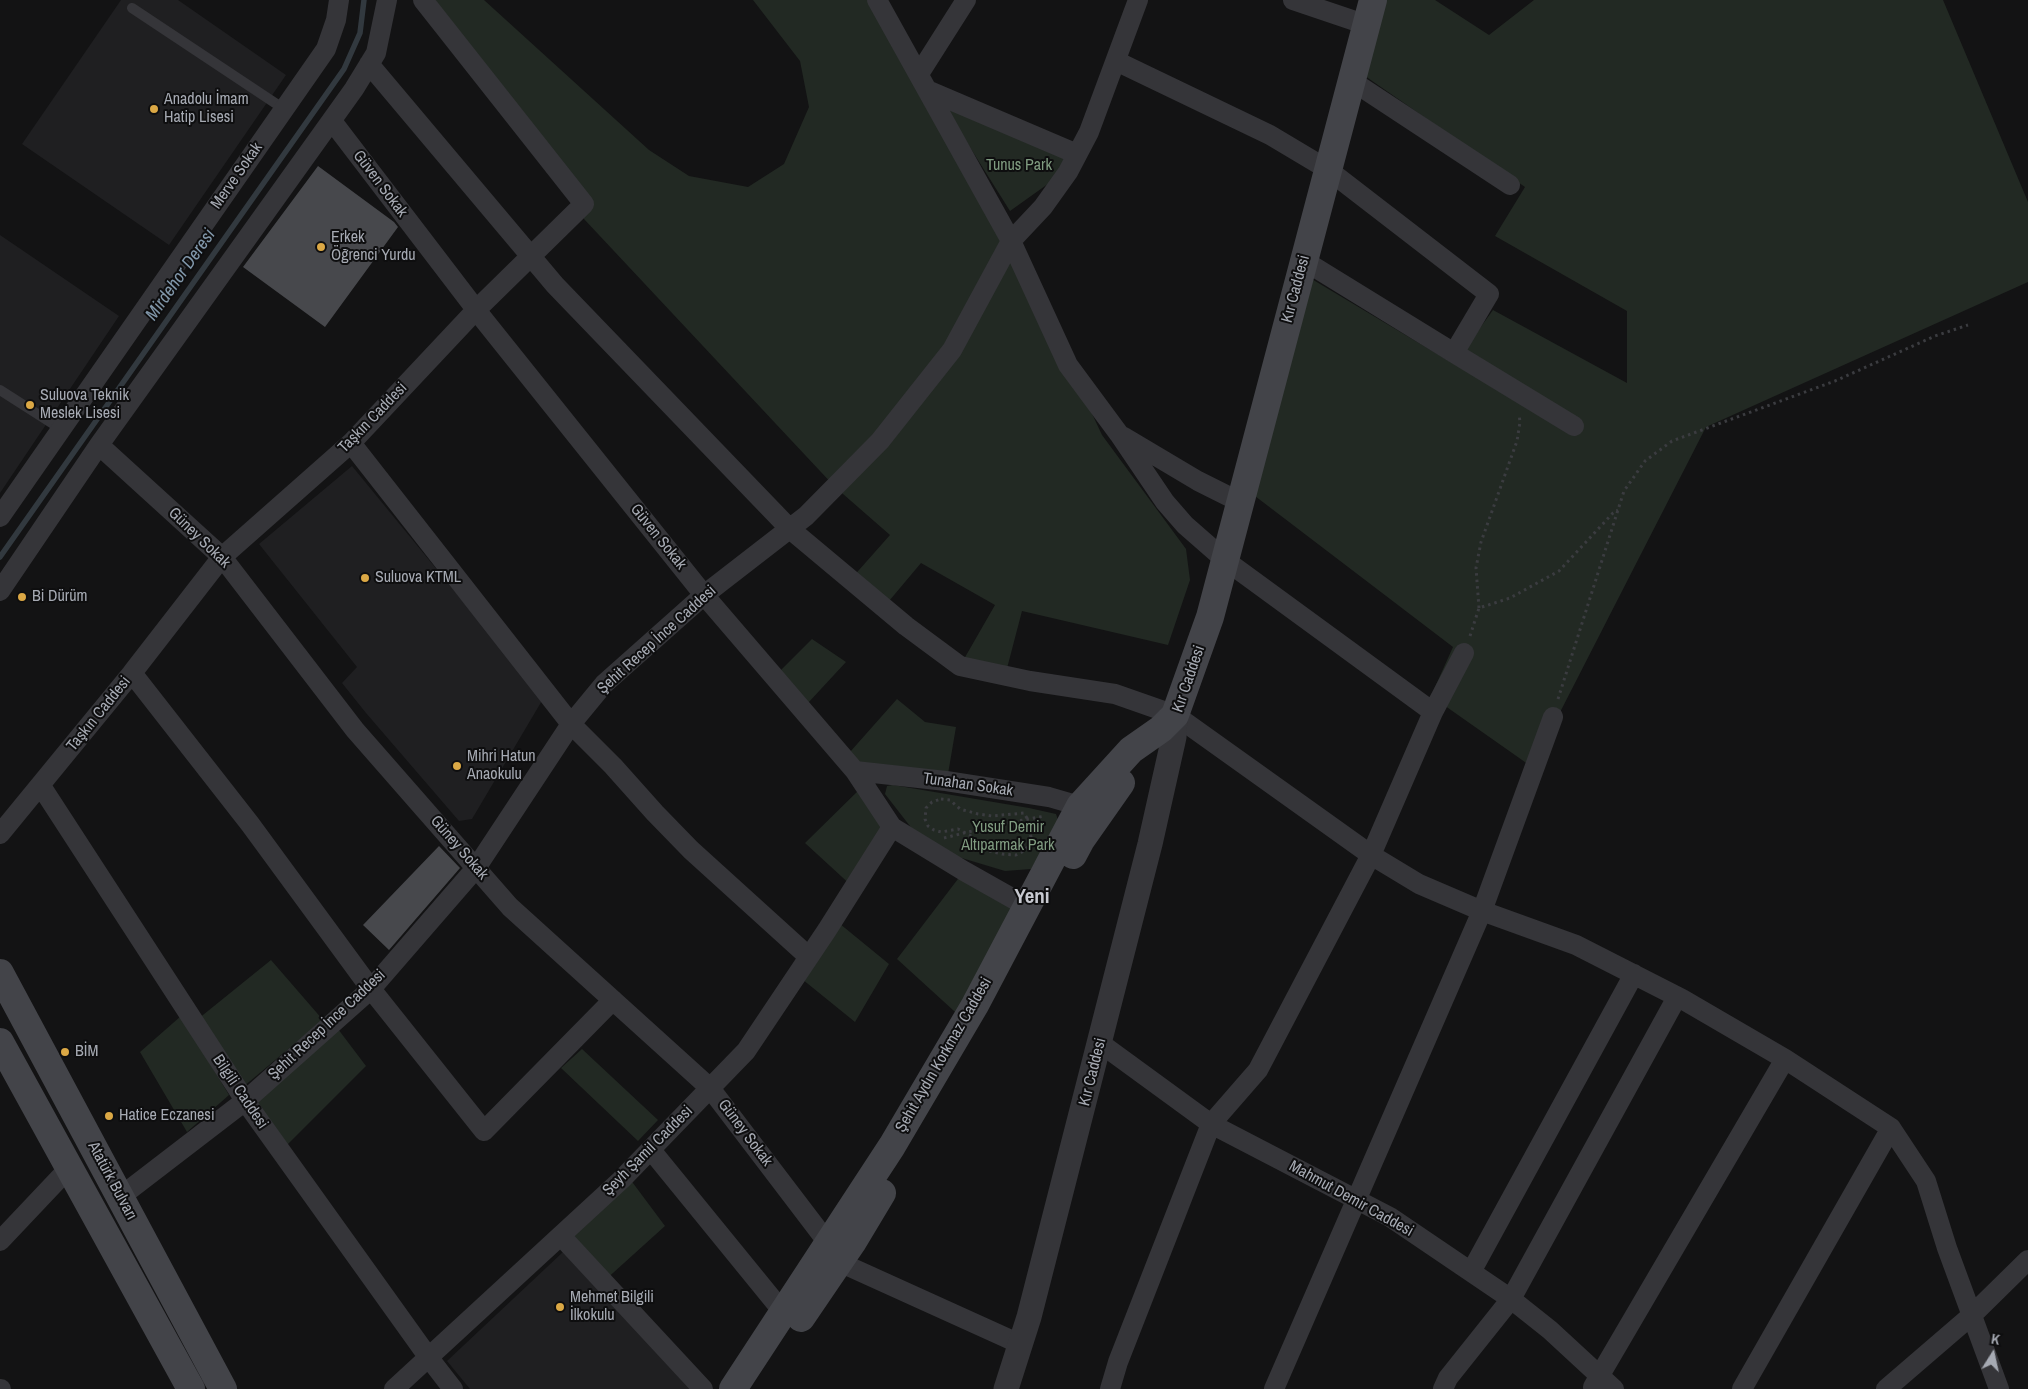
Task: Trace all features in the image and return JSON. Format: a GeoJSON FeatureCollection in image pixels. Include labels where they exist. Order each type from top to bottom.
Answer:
{"type":"FeatureCollection","features":[{"type":"Feature","properties":{"kind":"main road","name":"Kır Caddesi"},"geometry":{"type":"LineString","coordinates":[[1168,722],[1210,617],[1370,12]]}},
{"type":"Feature","properties":{"kind":"main road","name":"Şehit Aydın Korkmaz Caddesi"},"geometry":{"type":"LineString","coordinates":[[752,1389],[834,1252],[892,1146],[975,1005],[1080,806],[1131,750],[1168,722]]}},
{"type":"Feature","properties":{"kind":"main road","name":"Şehit Aydın Korkmaz Caddesi"},"geometry":{"type":"LineString","coordinates":[[733,1389],[783,1312],[834,1252],[975,1039],[1081,840],[1116,789],[1168,722]]}},
{"type":"Feature","properties":{"kind":"main road","name":"Atatürk Bulvarı"},"geometry":{"type":"LineString","coordinates":[[0,973],[223,1389]]}},
{"type":"Feature","properties":{"kind":"main road","name":"Atatürk Bulvarı"},"geometry":{"type":"LineString","coordinates":[[0,1042],[191,1389]]}},
{"type":"Feature","properties":{"kind":"street","name":"Merve Sokak"},"geometry":{"type":"LineString","coordinates":[[0,517],[326,49],[336,20],[338,0]]}},
{"type":"Feature","properties":{"kind":"street"},"geometry":{"type":"LineString","coordinates":[[0,591],[99,445],[332,121],[376,53],[387,0]]}},
{"type":"Feature","properties":{"kind":"street","name":"Taşkın Caddesi"},"geometry":{"type":"LineString","coordinates":[[0,834],[132,673],[222,557],[351,443],[476,310],[584,204],[423,0]]}},
{"type":"Feature","properties":{"kind":"street"},"geometry":{"type":"LineString","coordinates":[[877,0],[1011,242],[1068,365],[1119,434],[1165,502],[1192,531],[1225,560],[1434,712]]}},
{"type":"Feature","properties":{"kind":"street"},"geometry":{"type":"LineString","coordinates":[[923,82],[966,0]]}},
{"type":"Feature","properties":{"kind":"street","name":"Şehit Recep İnce Caddesi"},"geometry":{"type":"LineString","coordinates":[[120,1197],[245,1101],[371,989],[476,868],[571,724],[604,684],[704,595],[806,516],[880,441],[952,350],[1011,242],[1043,207],[1068,172],[1089,132],[1138,0]]}},
{"type":"Feature","properties":{"kind":"street"},"geometry":{"type":"LineString","coordinates":[[1293,0],[1370,12]]}},
{"type":"Feature","properties":{"kind":"street"},"geometry":{"type":"LineString","coordinates":[[1116,61],[1270,135],[1327,169],[1489,294],[1454,353]]}},
{"type":"Feature","properties":{"kind":"street"},"geometry":{"type":"LineString","coordinates":[[369,64],[530,257],[633,367],[790,529],[906,626],[960,666],[1030,681],[1115,694],[1168,722],[1371,855],[1419,884],[1482,912],[1576,945],[1634,974],[1785,1059],[1891,1128],[1926,1181],[1947,1248],[1999,1389]]}},
{"type":"Feature","properties":{"kind":"street"},"geometry":{"type":"LineString","coordinates":[[1352,80],[1510,185]]}},
{"type":"Feature","properties":{"kind":"street"},"geometry":{"type":"LineString","coordinates":[[923,82],[1077,154]]}},
{"type":"Feature","properties":{"kind":"street","name":"Güven Sokak"},"geometry":{"type":"LineString","coordinates":[[332,121],[476,310],[704,595],[855,771],[892,827],[1026,906]]}},
{"type":"Feature","properties":{"kind":"street"},"geometry":{"type":"LineString","coordinates":[[1303,260],[1574,426]]}},
{"type":"Feature","properties":{"kind":"street"},"geometry":{"type":"LineString","coordinates":[[1119,434],[1198,481],[1240,502]]}},
{"type":"Feature","properties":{"kind":"street"},"geometry":{"type":"LineString","coordinates":[[351,443],[571,724],[614,766],[655,813],[691,850],[809,957]]}},
{"type":"Feature","properties":{"kind":"street","name":"Güney Sokak"},"geometry":{"type":"LineString","coordinates":[[99,445],[222,557],[356,730],[510,907],[710,1088],[834,1252]]}},
{"type":"Feature","properties":{"kind":"street"},"geometry":{"type":"LineString","coordinates":[[1110,1389],[1118,1362],[1211,1124],[1258,1070],[1371,855],[1434,712],[1464,653]]}},
{"type":"Feature","properties":{"kind":"street"},"geometry":{"type":"LineString","coordinates":[[132,673],[250,824],[371,989],[484,1131],[613,1000]]}},
{"type":"Feature","properties":{"kind":"street"},"geometry":{"type":"LineString","coordinates":[[1274,1389],[1482,912],[1553,717]]}},
{"type":"Feature","properties":{"kind":"street","name":"Kır Caddesi"},"geometry":{"type":"LineString","coordinates":[[1006,1389],[1020,1344],[1100,1043],[1152,834],[1174,737],[1168,722]]}},
{"type":"Feature","properties":{"kind":"street","name":"Tunahan Sokak"},"geometry":{"type":"LineString","coordinates":[[855,771],[946,781],[1054,798],[1080,806]]}},
{"type":"Feature","properties":{"kind":"street","name":"Bilgili Caddesi"},"geometry":{"type":"LineString","coordinates":[[41,786],[245,1101],[453,1389]]}},
{"type":"Feature","properties":{"kind":"street","name":"Şeyh Şamil Caddesi"},"geometry":{"type":"LineString","coordinates":[[394,1389],[651,1150],[746,1051],[892,827]]}},
{"type":"Feature","properties":{"kind":"street"},"geometry":{"type":"LineString","coordinates":[[1471,1272],[1634,974]]}},
{"type":"Feature","properties":{"kind":"street"},"geometry":{"type":"LineString","coordinates":[[1443,1389],[1448,1378],[1511,1299],[1677,997]]}},
{"type":"Feature","properties":{"kind":"street","name":"Mahmut Demir Caddesi"},"geometry":{"type":"LineString","coordinates":[[1100,1043],[1211,1124],[1390,1217],[1511,1299],[1550,1330],[1602,1385]]}},
{"type":"Feature","properties":{"kind":"street"},"geometry":{"type":"LineString","coordinates":[[1602,1385],[1785,1059]]}},
{"type":"Feature","properties":{"kind":"street"},"geometry":{"type":"LineString","coordinates":[[1742,1389],[1891,1128]]}},
{"type":"Feature","properties":{"kind":"street"},"geometry":{"type":"LineString","coordinates":[[651,1150],[783,1312]]}},
{"type":"Feature","properties":{"kind":"street"},"geometry":{"type":"LineString","coordinates":[[0,1241],[69,1168]]}},
{"type":"Feature","properties":{"kind":"street"},"geometry":{"type":"LineString","coordinates":[[560,1236],[703,1389]]}},
{"type":"Feature","properties":{"kind":"street"},"geometry":{"type":"LineString","coordinates":[[834,1252],[1020,1344]]}},
{"type":"Feature","properties":{"kind":"street"},"geometry":{"type":"LineString","coordinates":[[1886,1389],[1972,1315],[2028,1260]]}},
{"type":"Feature","properties":{"kind":"lane"},"geometry":{"type":"LineString","coordinates":[[132,8],[284,109]]}},
{"type":"Feature","properties":{"kind":"lane"},"geometry":{"type":"LineString","coordinates":[[0,390],[61,429]]}},
{"type":"Feature","properties":{"kind":"path"},"geometry":{"type":"LineString","coordinates":[[1553,717],[1624,491],[1637,470],[1658,450],[1672,441],[1836,381],[1935,336],[1968,325]]}},
{"type":"Feature","properties":{"kind":"path"},"geometry":{"type":"LineString","coordinates":[[1464,653],[1479,608],[1476,568],[1481,542],[1517,441],[1520,422],[1517,404],[1520,394]]}},
{"type":"Feature","properties":{"kind":"path"},"geometry":{"type":"LineString","coordinates":[[1479,608],[1510,598],[1559,571],[1613,513],[1618,510]]}},
{"type":"Feature","properties":{"kind":"path"},"geometry":{"type":"LineString","coordinates":[[921,845],[964,832],[1047,815],[1054,798]]}},
{"type":"Feature","properties":{"kind":"path"},"geometry":{"type":"LineString","coordinates":[[940,799],[950,800],[960,809],[978,814],[992,816],[1024,813],[1028,820],[1031,837],[1024,851],[1016,854],[1002,854],[989,851],[964,832],[958,829],[940,832],[934,830],[928,826],[925,819],[926,808],[932,802],[940,799]]}},
{"type":"Feature","properties":{"kind":"shaded area","name":"Anadolu İmam Hatip Lisesi"},"geometry":{"type":"Polygon","coordinates":[[[121,0],[178,0],[286,75],[169,245],[22,144],[121,0]]]}},
{"type":"Feature","properties":{"kind":"shaded area","name":"Suluova Teknik Meslek Lisesi"},"geometry":{"type":"Polygon","coordinates":[[[0,235],[119,316],[0,493],[0,235]]]}},
{"type":"Feature","properties":{"kind":"shaded area"},"geometry":{"type":"Polygon","coordinates":[[[352,466],[543,699],[472,819],[459,821],[342,683],[357,667],[259,544],[352,466]]]}},
{"type":"Feature","properties":{"kind":"shaded area","name":"Mehmet Bilgili İlkokulu"},"geometry":{"type":"Polygon","coordinates":[[[563,1252],[693,1389],[470,1389],[447,1361],[563,1252]]]}},
{"type":"Feature","properties":{"kind":"green space"},"geometry":{"type":"Polygon","coordinates":[[[423,0],[484,0],[649,150],[689,176],[748,187],[784,164],[809,107],[800,61],[753,0],[879,0],[1011,241],[1102,435],[1186,549],[1190,580],[1168,645],[1022,611],[1005,676],[960,666],[995,605],[921,563],[884,607],[851,579],[890,535],[835,487],[584,219],[584,204],[423,0]]]}},
{"type":"Feature","properties":{"kind":"green space"},"geometry":{"type":"Polygon","coordinates":[[[1384,0],[1435,0],[1489,35],[1534,0],[1943,0],[2028,202],[2028,282],[1706,427],[1532,767],[1431,696],[1453,647],[1251,493],[1310,278],[1454,364],[1493,310],[1627,383],[1627,311],[1495,236],[1525,187],[1365,76],[1384,0]]]}},
{"type":"Feature","properties":{"kind":"green space","name":"Tunus Park"},"geometry":{"type":"Polygon","coordinates":[[[939,98],[1072,154],[1052,181],[1010,211],[939,98]]]}},
{"type":"Feature","properties":{"kind":"green space"},"geometry":{"type":"Polygon","coordinates":[[[812,639],[846,662],[808,703],[780,671],[812,639]]]}},
{"type":"Feature","properties":{"kind":"green space"},"geometry":{"type":"Polygon","coordinates":[[[897,699],[925,722],[956,727],[948,774],[858,765],[850,752],[897,699]]]}},
{"type":"Feature","properties":{"kind":"green space"},"geometry":{"type":"Polygon","coordinates":[[[864,785],[892,827],[854,888],[805,843],[864,785]]]}},
{"type":"Feature","properties":{"kind":"green space","name":"Yusuf Demir Altıparmak Park"},"geometry":{"type":"Polygon","coordinates":[[[893,785],[1056,814],[1059,823],[1031,869],[1005,871],[955,856],[913,830],[885,794],[887,786],[893,785]]]}},
{"type":"Feature","properties":{"kind":"green space"},"geometry":{"type":"Polygon","coordinates":[[[964,871],[1026,906],[965,1021],[897,959],[964,871]]]}},
{"type":"Feature","properties":{"kind":"green space"},"geometry":{"type":"Polygon","coordinates":[[[834,919],[889,964],[855,1022],[797,975],[834,919]]]}},
{"type":"Feature","properties":{"kind":"green space"},"geometry":{"type":"Polygon","coordinates":[[[271,960],[323,1020],[243,1087],[198,1019],[271,960]]]}},
{"type":"Feature","properties":{"kind":"green space"},"geometry":{"type":"Polygon","coordinates":[[[181,1016],[229,1095],[187,1132],[140,1052],[181,1016]]]}},
{"type":"Feature","properties":{"kind":"green space"},"geometry":{"type":"Polygon","coordinates":[[[338,1029],[366,1066],[286,1146],[256,1101],[338,1029]]]}},
{"type":"Feature","properties":{"kind":"green space"},"geometry":{"type":"Polygon","coordinates":[[[582,1049],[658,1120],[638,1141],[561,1068],[582,1049]]]}},
{"type":"Feature","properties":{"kind":"green space"},"geometry":{"type":"Polygon","coordinates":[[[627,1175],[665,1226],[603,1282],[561,1236],[627,1175]]]}},
{"type":"Feature","properties":{"kind":"building","name":"Erkek Öğrenci Yurdu"},"geometry":{"type":"Polygon","coordinates":[[[318,166],[394,222],[398,227],[325,327],[243,267],[318,166]]]}},
{"type":"Feature","properties":{"kind":"building"},"geometry":{"type":"Polygon","coordinates":[[[439,846],[460,868],[389,950],[363,925],[439,846]]]}},
{"type":"Feature","properties":{"kind":"waterway","name":"Mirdehor Deresi"},"geometry":{"type":"LineString","coordinates":[[0,557],[344,69],[360,33],[364,0]]}},
{"type":"Feature","properties":{"kind":"place","name":"Anadolu İmam Hatip Lisesi"},"geometry":{"type":"Point","coordinates":[154,109]}},
{"type":"Feature","properties":{"kind":"place","name":"Erkek Öğrenci Yurdu"},"geometry":{"type":"Point","coordinates":[321,247]}},
{"type":"Feature","properties":{"kind":"place","name":"Suluova Teknik Meslek Lisesi"},"geometry":{"type":"Point","coordinates":[30,405]}},
{"type":"Feature","properties":{"kind":"place","name":"Suluova KTML"},"geometry":{"type":"Point","coordinates":[365,578]}},
{"type":"Feature","properties":{"kind":"place","name":"Bi Dürüm"},"geometry":{"type":"Point","coordinates":[22,597]}},
{"type":"Feature","properties":{"kind":"place","name":"Mihri Hatun Anaokulu"},"geometry":{"type":"Point","coordinates":[457,766]}},
{"type":"Feature","properties":{"kind":"place","name":"BİM"},"geometry":{"type":"Point","coordinates":[65,1052]}},
{"type":"Feature","properties":{"kind":"place","name":"Hatice Eczanesi"},"geometry":{"type":"Point","coordinates":[109,1116]}},
{"type":"Feature","properties":{"kind":"place","name":"Mehmet Bilgili İlkokulu"},"geometry":{"type":"Point","coordinates":[560,1307]}},
{"type":"Feature","properties":{"kind":"district","name":"Yeni"},"geometry":{"type":"Point","coordinates":[1032,897]}}]}
